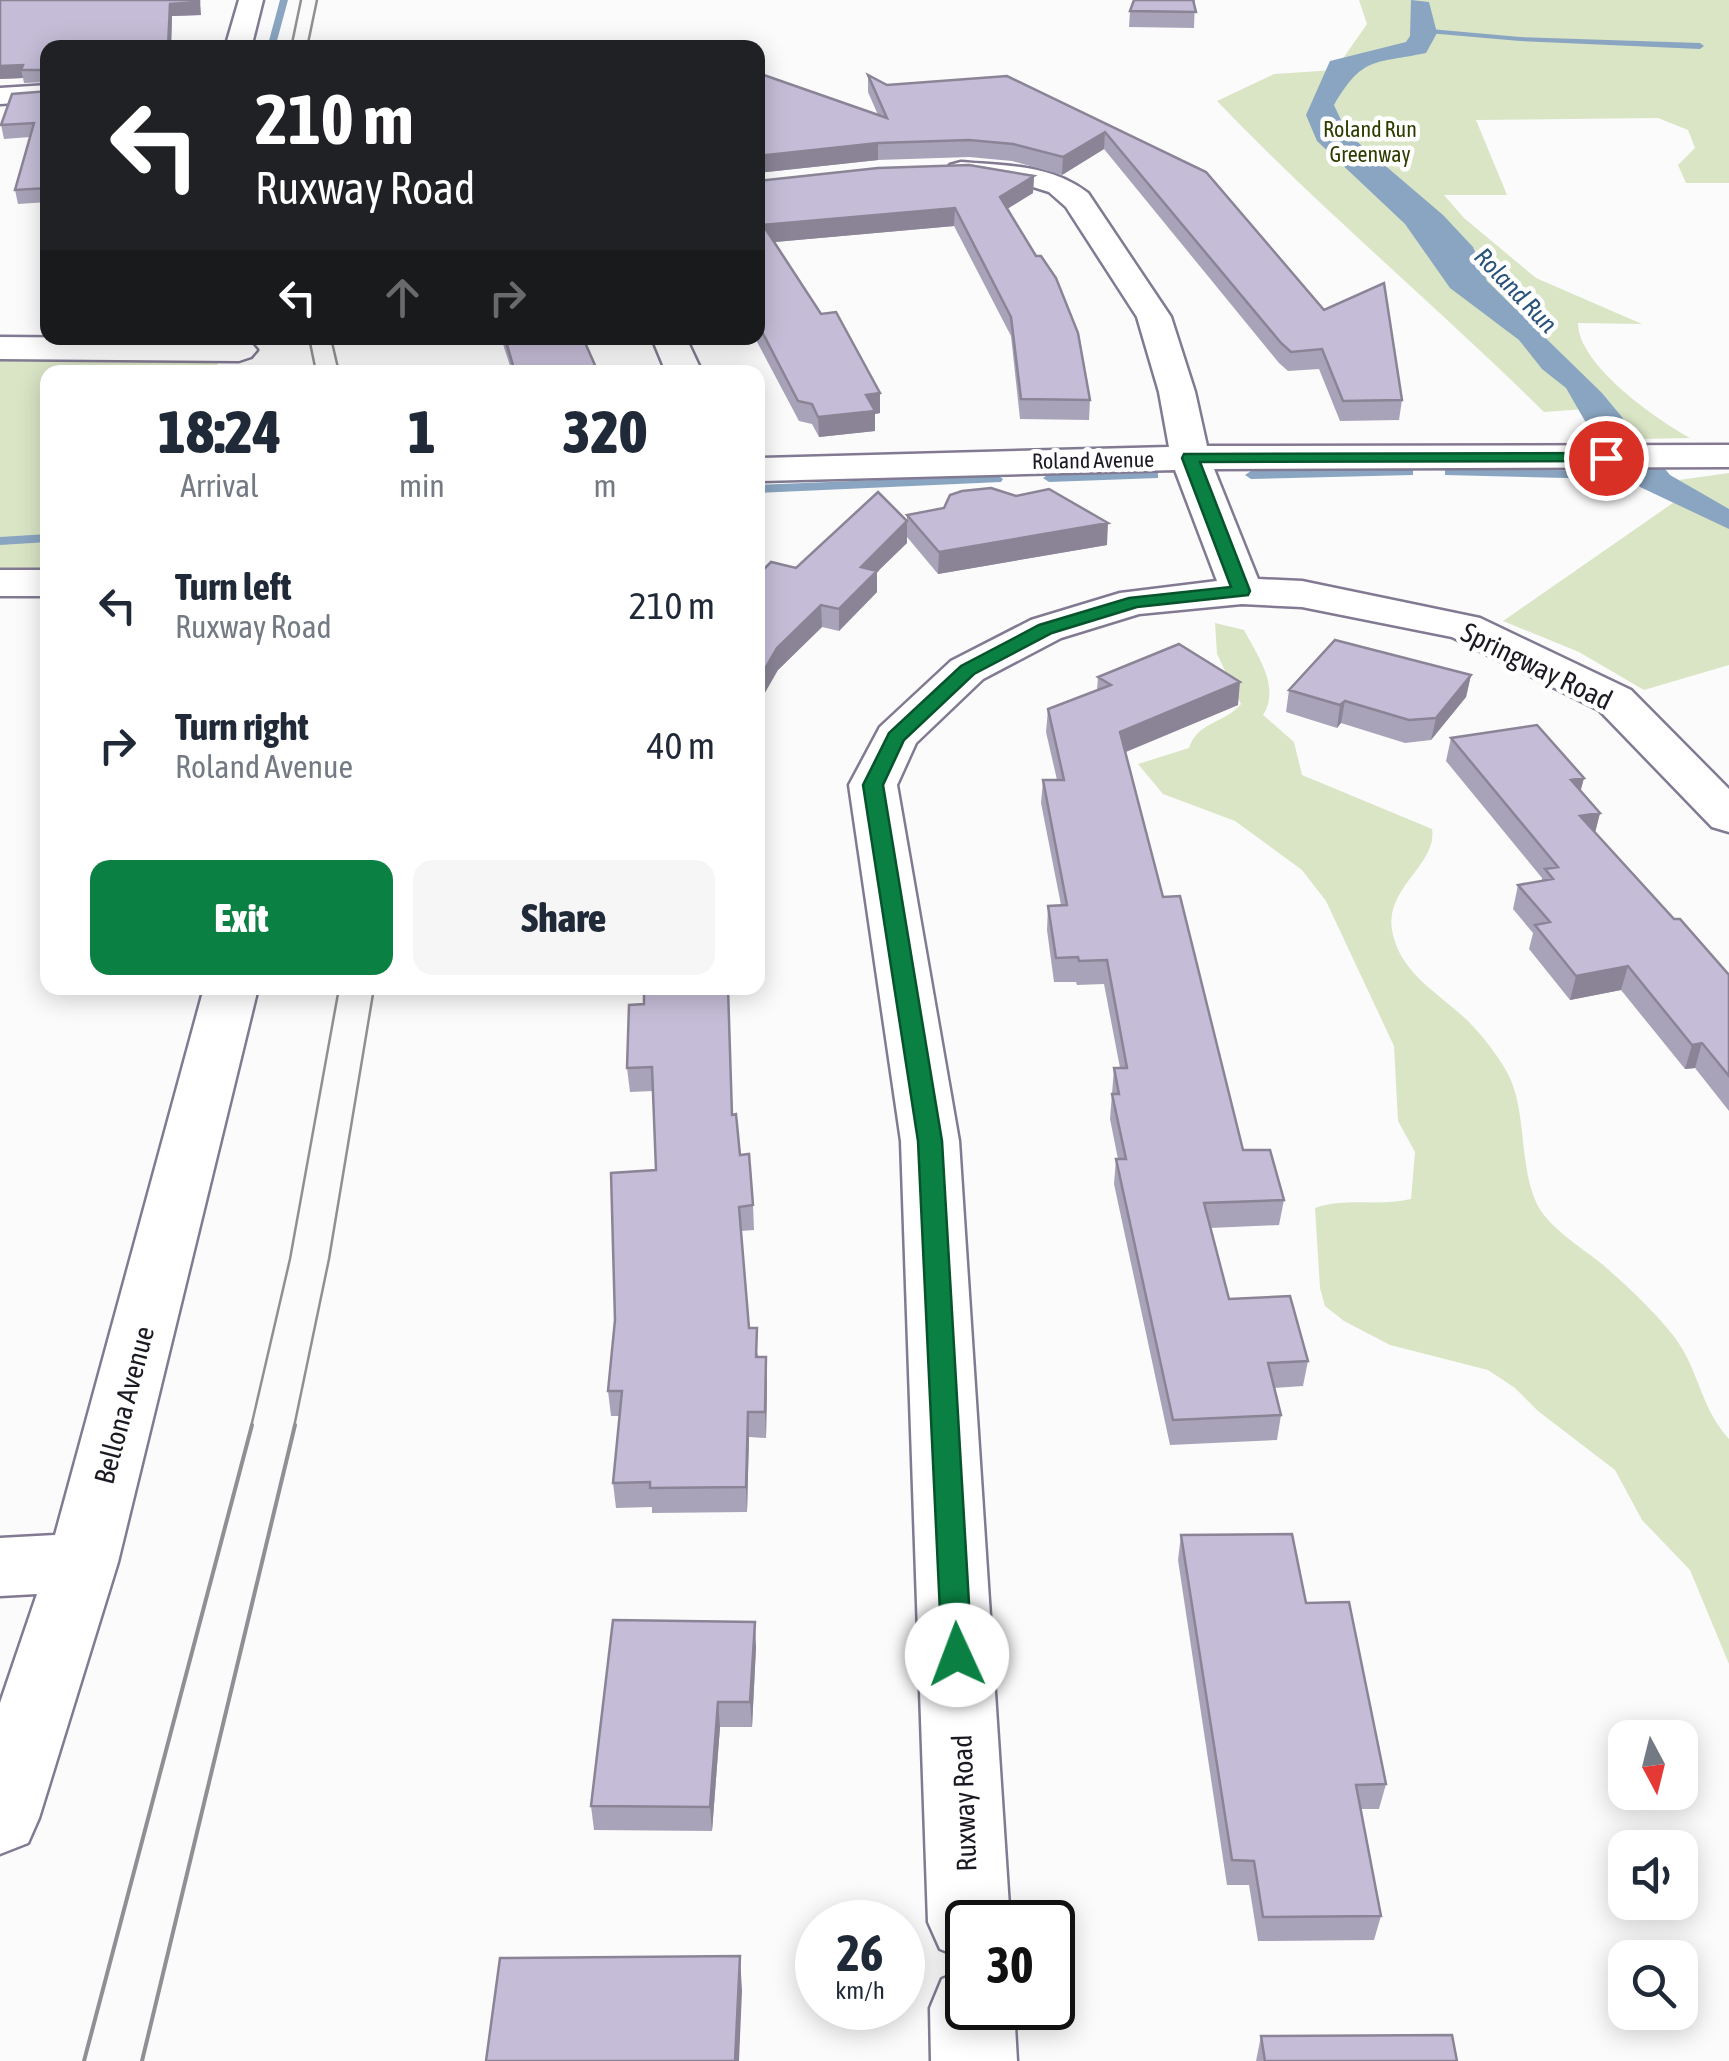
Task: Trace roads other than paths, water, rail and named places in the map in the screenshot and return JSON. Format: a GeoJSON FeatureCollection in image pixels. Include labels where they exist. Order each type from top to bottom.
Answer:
{"type":"FeatureCollection","features":[{"type":"Feature","properties":{"kind":"street"},"geometry":{"type":"LineString","coordinates":[[240,40],[251,0]]}},
{"type":"Feature","properties":{"kind":"street"},"geometry":{"type":"LineString","coordinates":[[0,96],[40,94]]}},
{"type":"Feature","properties":{"kind":"street"},"geometry":{"type":"LineString","coordinates":[[932,172],[995,172],[1034,177],[1060,186],[1077,200],[1154,317],[1177,392],[1190,458],[1242,591]]}},
{"type":"Feature","properties":{"kind":"street"},"geometry":{"type":"LineString","coordinates":[[0,348],[239,353]]}},
{"type":"Feature","properties":{"kind":"street","name":"Roland Avenue"},"geometry":{"type":"LineString","coordinates":[[765,470],[1190,458],[1729,456]]}},
{"type":"Feature","properties":{"kind":"street"},"geometry":{"type":"LineString","coordinates":[[0,583],[40,583]]}},
{"type":"Feature","properties":{"kind":"street","name":"Springway Road"},"geometry":{"type":"LineString","coordinates":[[1242,591],[1302,594],[1465,627],[1616,700],[1729,817]]}},
{"type":"Feature","properties":{"kind":"street","name":"Ruxway Road"},"geometry":{"type":"LineString","coordinates":[[967,1900],[930,1141],[873,785],[896,737],[967,670],[1046,629],[1135,602],[1242,591]]}},
{"type":"Feature","properties":{"kind":"street","name":"Bellona Avenue"},"geometry":{"type":"LineString","coordinates":[[0,1818],[83,1562],[229,995]]}},
{"type":"Feature","properties":{"kind":"street"},"geometry":{"type":"LineString","coordinates":[[0,1567],[83,1562]]}},
{"type":"Feature","properties":{"kind":"street"},"geometry":{"type":"LineString","coordinates":[[973,2030],[974,2061]]}},
{"type":"Feature","properties":{"kind":"water","name":"Roland Run"},"geometry":{"type":"Polygon","coordinates":[[[1411,0],[1429,2],[1437,33],[1426,53],[1381,61],[1353,78],[1334,105],[1347,133],[1443,215],[1473,247],[1487,281],[1602,393],[1670,475],[1729,509],[1729,529],[1640,487],[1585,421],[1566,388],[1542,369],[1519,340],[1450,288],[1405,224],[1317,141],[1306,115],[1330,61],[1406,42],[1410,36],[1411,0]]]}},
{"type":"Feature","properties":{"kind":"waterway"},"geometry":{"type":"LineString","coordinates":[[273,40],[284,0]]}},
{"type":"Feature","properties":{"kind":"waterway"},"geometry":{"type":"LineString","coordinates":[[1419,30],[1520,39],[1700,46]]}},
{"type":"Feature","properties":{"kind":"waterway"},"geometry":{"type":"LineString","coordinates":[[1251,475],[1409,472]]}},
{"type":"Feature","properties":{"kind":"waterway"},"geometry":{"type":"LineString","coordinates":[[1449,472],[1651,476]]}},
{"type":"Feature","properties":{"kind":"waterway"},"geometry":{"type":"LineString","coordinates":[[1049,478],[1154,475]]}},
{"type":"Feature","properties":{"kind":"waterway"},"geometry":{"type":"LineString","coordinates":[[765,489],[997,479]]}},
{"type":"Feature","properties":{"kind":"waterway"},"geometry":{"type":"LineString","coordinates":[[0,541],[40,538]]}},
{"type":"Feature","properties":{"kind":"tram line"},"geometry":{"type":"LineString","coordinates":[[293,40],[301,0]]}},
{"type":"Feature","properties":{"kind":"tram line"},"geometry":{"type":"LineString","coordinates":[[309,40],[317,0]]}},
{"type":"Feature","properties":{"kind":"tram line"},"geometry":{"type":"LineString","coordinates":[[310,345],[315,365]]}},
{"type":"Feature","properties":{"kind":"tram line"},"geometry":{"type":"LineString","coordinates":[[333,345],[337,365]]}},
{"type":"Feature","properties":{"kind":"tram line"},"geometry":{"type":"LineString","coordinates":[[251,1427],[290,1259],[338,995]]}},
{"type":"Feature","properties":{"kind":"tram line"},"geometry":{"type":"LineString","coordinates":[[294,1427],[329,1259],[373,995]]}},
{"type":"Feature","properties":{"kind":"tram line"},"geometry":{"type":"LineString","coordinates":[[84,2061],[252,1425]]}},
{"type":"Feature","properties":{"kind":"tram line"},"geometry":{"type":"LineString","coordinates":[[142,2061],[295,1425]]}},
{"type":"Feature","properties":{"kind":"park label","name":"Roland Run Greenway"},"geometry":{"type":"Point","coordinates":[1370,142]}}]}
